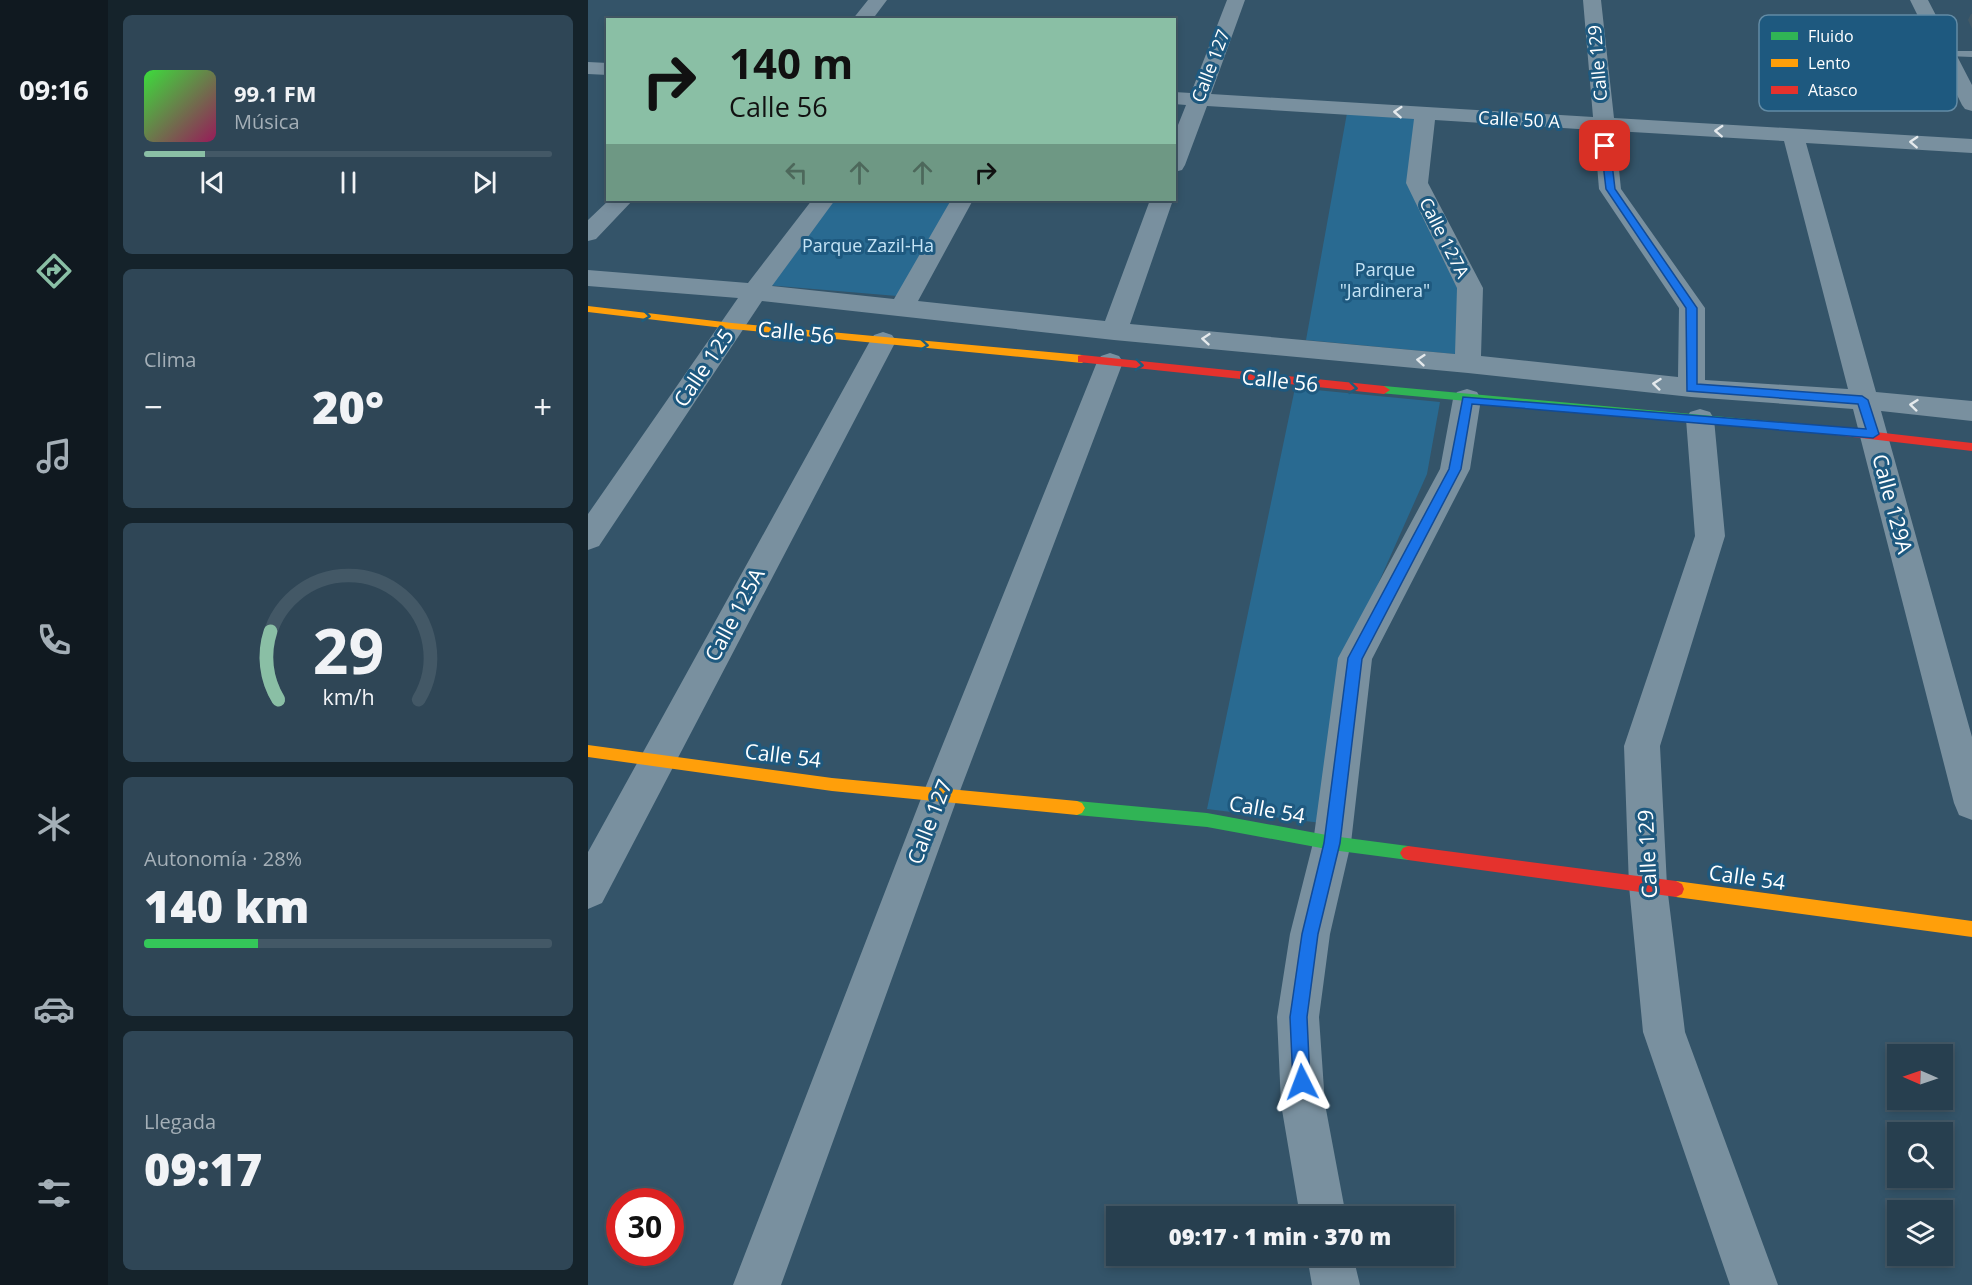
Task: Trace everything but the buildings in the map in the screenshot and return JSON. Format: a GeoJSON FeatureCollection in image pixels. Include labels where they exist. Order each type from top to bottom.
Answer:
{"type":"FeatureCollection","features":[{"type":"Feature","properties":{"kind":"street"},"geometry":{"type":"LineString","coordinates":[[863,18],[878,0]]}},
{"type":"Feature","properties":{"kind":"street","name":"Calle 127"},"geometry":{"type":"LineString","coordinates":[[1176,160],[1236,0]]}},
{"type":"Feature","properties":{"kind":"street","name":"Calle 129"},"geometry":{"type":"LineString","coordinates":[[1592,0],[1610,189],[1692,308],[1695,403],[1710,536],[1642,746],[1648,886],[1664,1032],[1754,1285]]}},
{"type":"Feature","properties":{"kind":"street"},"geometry":{"type":"LineString","coordinates":[[1919,0],[1927,15]]}},
{"type":"Feature","properties":{"kind":"street"},"geometry":{"type":"LineString","coordinates":[[588,68],[606,69]]}},
{"type":"Feature","properties":{"kind":"street"},"geometry":{"type":"LineString","coordinates":[[1957,74],[1972,105]]}},
{"type":"Feature","properties":{"kind":"street","name":"Calle 50 A"},"geometry":{"type":"LineString","coordinates":[[1176,98],[1972,146]]}},
{"type":"Feature","properties":{"kind":"street","name":"Calle 127A"},"geometry":{"type":"LineString","coordinates":[[1425,114],[1417,183],[1470,288],[1468,364]]}},
{"type":"Feature","properties":{"kind":"street","name":"Calle 129A"},"geometry":{"type":"LineString","coordinates":[[1793,135],[1862,400],[1972,803]]}},
{"type":"Feature","properties":{"kind":"street"},"geometry":{"type":"LineString","coordinates":[[588,234],[620,201]]}},
{"type":"Feature","properties":{"kind":"street","name":"Calle 125"},"geometry":{"type":"LineString","coordinates":[[588,538],[755,292],[822,201]]}},
{"type":"Feature","properties":{"kind":"street"},"geometry":{"type":"LineString","coordinates":[[902,307],[961,201]]}},
{"type":"Feature","properties":{"kind":"street","name":"Calle 127"},"geometry":{"type":"LineString","coordinates":[[757,1285],[1112,346],[1162,201]]}},
{"type":"Feature","properties":{"kind":"street","name":"Calle 56"},"geometry":{"type":"LineString","coordinates":[[588,278],[902,307],[1112,346],[1246,377],[1467,399],[1695,403],[1862,400],[1972,411]]}},
{"type":"Feature","properties":{"kind":"street","name":"Calle 56"},"geometry":{"type":"LineString","coordinates":[[588,309],[883,341],[1112,346],[1253,344],[1468,364],[1873,434],[1972,447]]}},
{"type":"Feature","properties":{"kind":"street","name":"Calle 125A"},"geometry":{"type":"LineString","coordinates":[[588,890],[883,341]]}},
{"type":"Feature","properties":{"kind":"street"},"geometry":{"type":"LineString","coordinates":[[1246,377],[1253,344]]}},
{"type":"Feature","properties":{"kind":"street"},"geometry":{"type":"LineString","coordinates":[[1321,1206],[1303,1104],[1298,1017],[1310,934],[1332,843],[1355,658],[1455,469],[1467,399]]}},
{"type":"Feature","properties":{"kind":"street","name":"Calle 54"},"geometry":{"type":"LineString","coordinates":[[588,751],[656,762],[940,796],[1207,820],[1332,843],[1972,929]]}},
{"type":"Feature","properties":{"kind":"street"},"geometry":{"type":"LineString","coordinates":[[1332,1266],[1336,1285]]}},
{"type":"Feature","properties":{"kind":"lane"},"geometry":{"type":"LineString","coordinates":[[1957,53],[1972,54]]}},
{"type":"Feature","properties":{"kind":"green space","name":"Parque \"Jardinera\""},"geometry":{"type":"Polygon","coordinates":[[[1347,113],[1421,118],[1413,187],[1466,294],[1465,355],[1306,340],[1347,113]]]}},
{"type":"Feature","properties":{"kind":"green space","name":"Parque Zazil-Ha"},"geometry":{"type":"Polygon","coordinates":[[[828,201],[953,201],[897,296],[766,285],[828,201]]]}},
{"type":"Feature","properties":{"kind":"green space"},"geometry":{"type":"Polygon","coordinates":[[[1295,388],[1440,402],[1427,474],[1345,658],[1330,824],[1207,809],[1295,388]]]}},
{"type":"Feature","properties":{"kind":"traffic: fast"},"geometry":{"type":"LineString","coordinates":[[1384,390],[1814,429]]}},
{"type":"Feature","properties":{"kind":"traffic: fast"},"geometry":{"type":"LineString","coordinates":[[1077,808],[1207,820],[1332,843],[1408,853]]}},
{"type":"Feature","properties":{"kind":"traffic: slow"},"geometry":{"type":"LineString","coordinates":[[588,309],[732,326],[1082,359]]}},
{"type":"Feature","properties":{"kind":"traffic: slow"},"geometry":{"type":"LineString","coordinates":[[588,751],[832,784],[1077,808]]}},
{"type":"Feature","properties":{"kind":"traffic: slow"},"geometry":{"type":"LineString","coordinates":[[1676,889],[1972,929]]}},
{"type":"Feature","properties":{"kind":"traffic: jam"},"geometry":{"type":"LineString","coordinates":[[1082,359],[1384,390]]}},
{"type":"Feature","properties":{"kind":"traffic: jam"},"geometry":{"type":"LineString","coordinates":[[1814,429],[1972,447]]}},
{"type":"Feature","properties":{"kind":"traffic: jam"},"geometry":{"type":"LineString","coordinates":[[1408,853],[1676,889]]}},
{"type":"Feature","properties":{"kind":"route"},"geometry":{"type":"LineString","coordinates":[[1302,1082],[1298,1017],[1310,934],[1332,843],[1355,658],[1455,469],[1467,399],[1873,434],[1862,400],[1691,388],[1692,308],[1610,189],[1605,146]]}}]}
